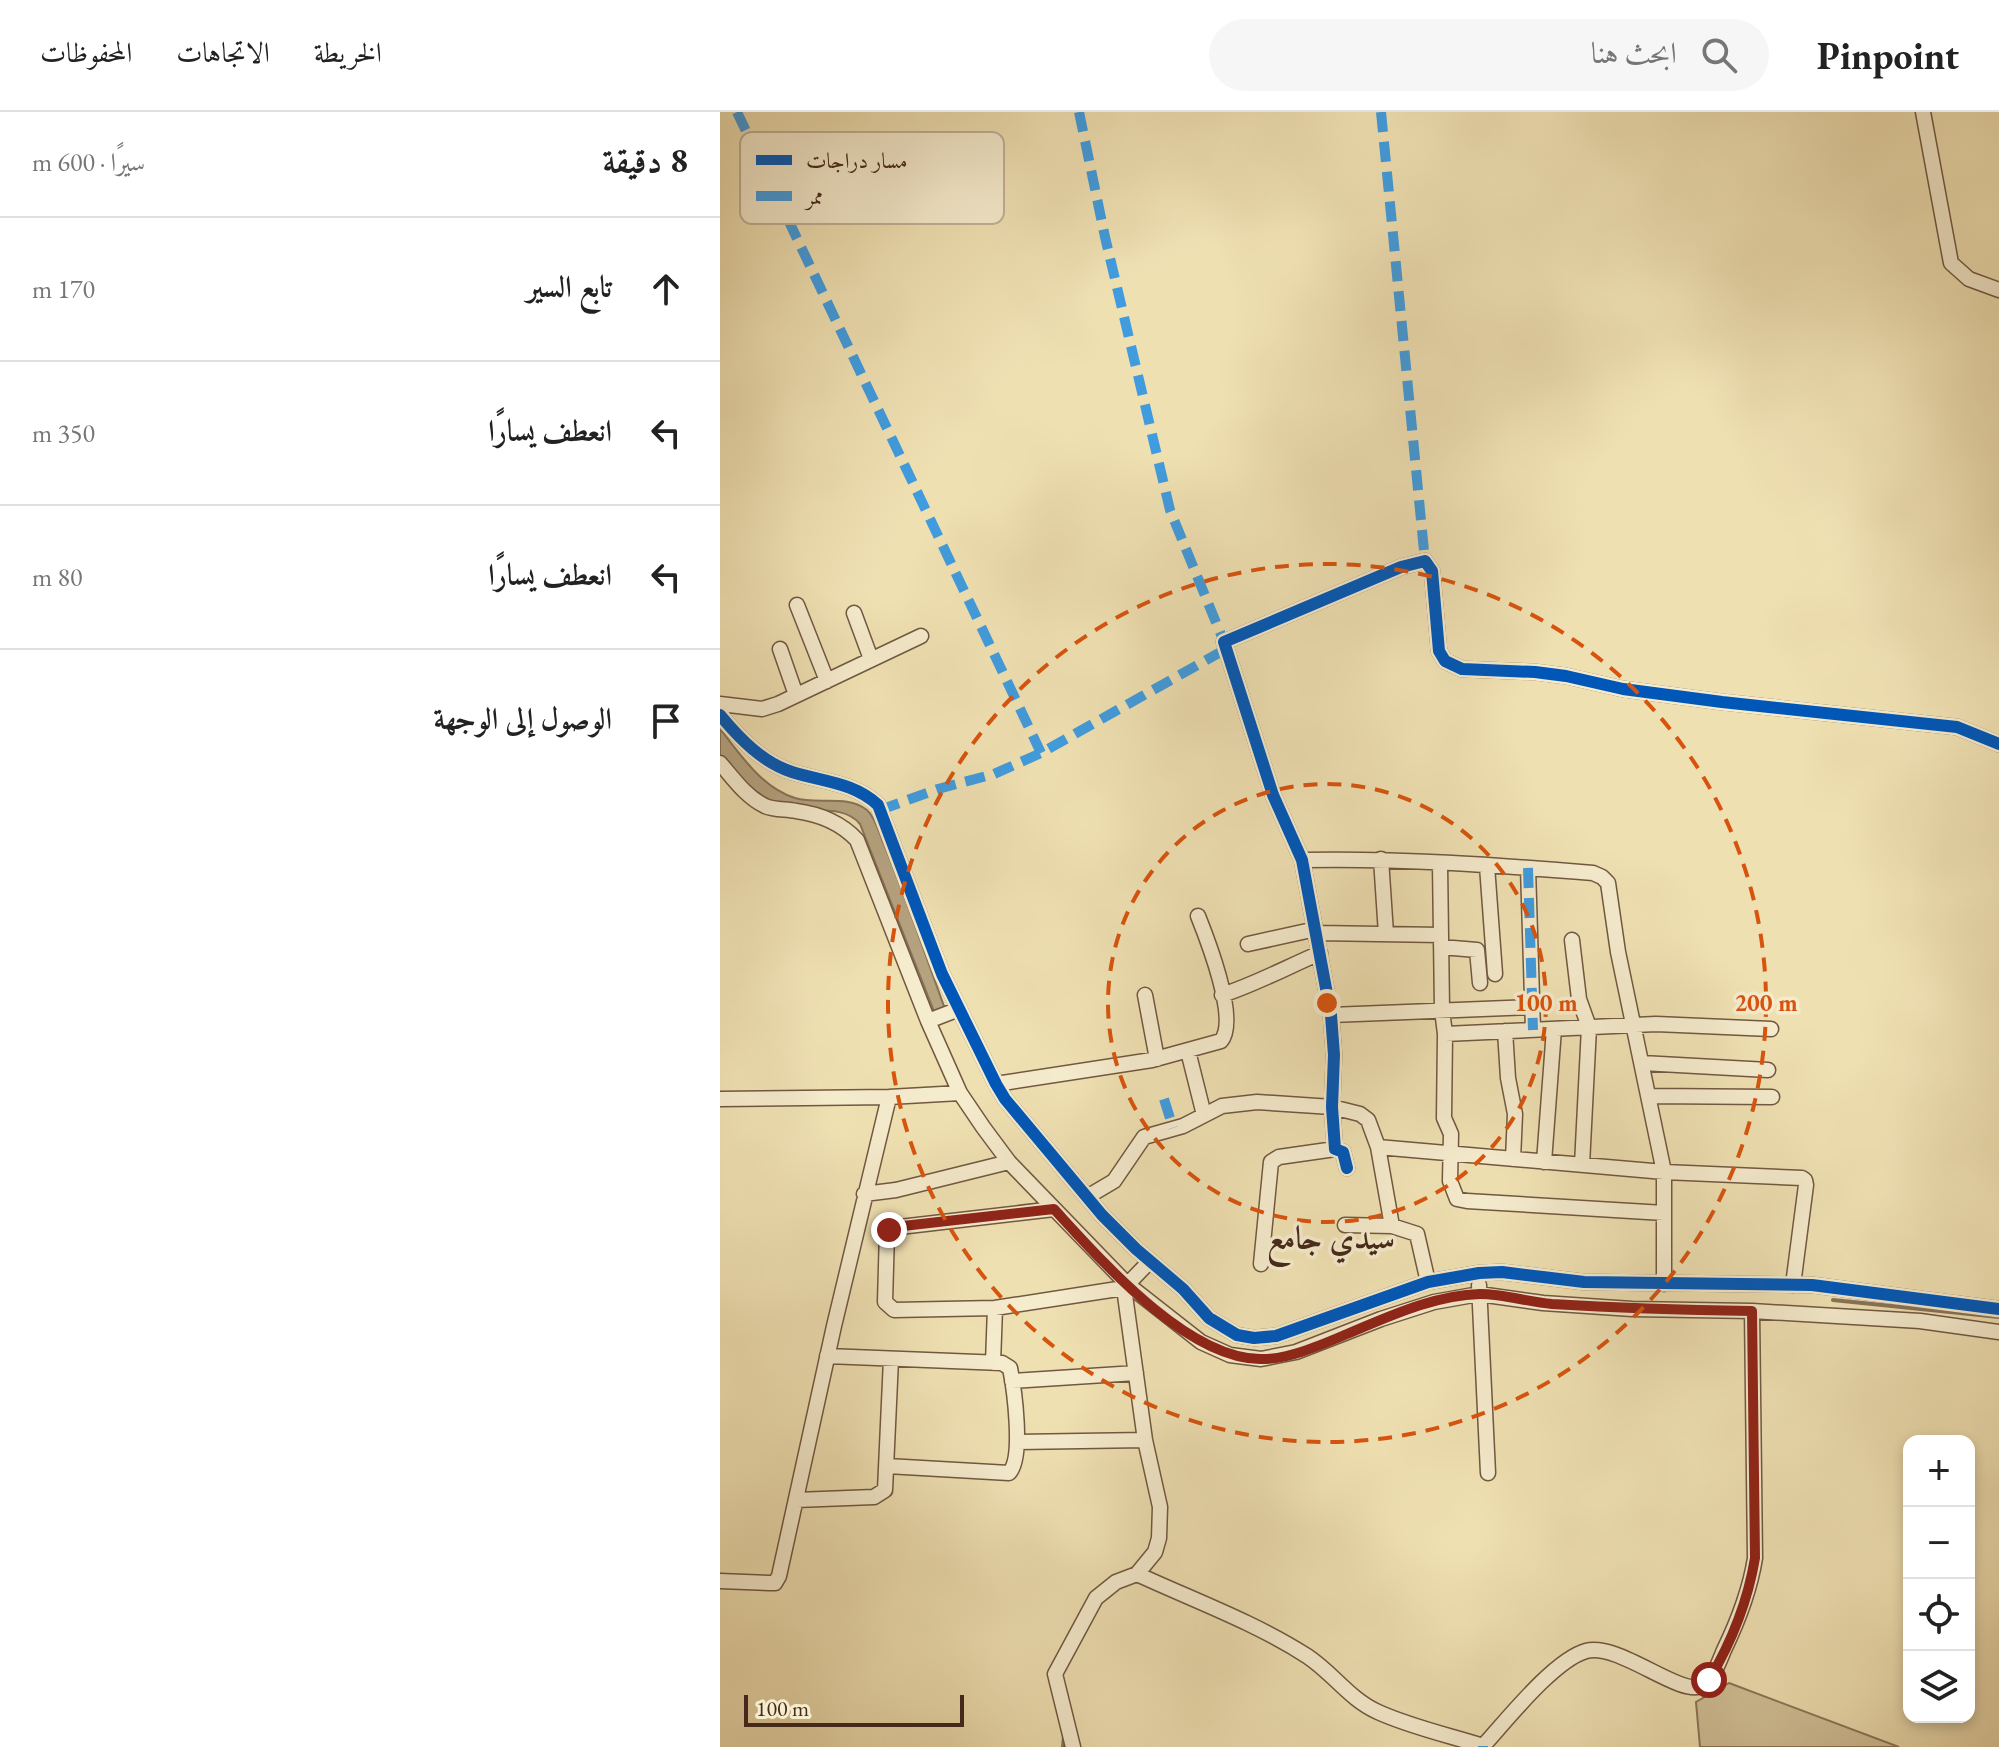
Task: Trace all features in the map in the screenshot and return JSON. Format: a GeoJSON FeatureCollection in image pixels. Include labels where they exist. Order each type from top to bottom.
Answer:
{"type":"FeatureCollection","features":[{"type":"Feature","properties":{"kind":"street"},"geometry":{"type":"LineString","coordinates":[[1923,112],[1951,263],[1969,279],[1999,290]]}},
{"type":"Feature","properties":{"kind":"street"},"geometry":{"type":"LineString","coordinates":[[1335,1149],[1331,1015],[1302,860],[1273,795],[1224,642],[1425,561],[1432,571],[1439,651],[1445,661],[1462,669],[1535,672],[1623,689],[1957,727],[1999,744]]}},
{"type":"Feature","properties":{"kind":"street"},"geometry":{"type":"LineString","coordinates":[[797,605],[827,681]]}},
{"type":"Feature","properties":{"kind":"street"},"geometry":{"type":"LineString","coordinates":[[854,613],[871,659]]}},
{"type":"Feature","properties":{"kind":"street"},"geometry":{"type":"LineString","coordinates":[[720,704],[762,709],[921,636]]}},
{"type":"Feature","properties":{"kind":"street"},"geometry":{"type":"LineString","coordinates":[[780,649],[796,695]]}},
{"type":"Feature","properties":{"kind":"street"},"geometry":{"type":"LineString","coordinates":[[720,715],[769,762],[790,771],[854,788],[878,805],[942,974],[996,1084],[1027,1128],[1087,1197],[1209,1318],[1237,1335],[1254,1338],[1276,1336],[1428,1282],[1502,1272],[1584,1282],[1827,1287],[1999,1309]]}},
{"type":"Feature","properties":{"kind":"street"},"geometry":{"type":"LineString","coordinates":[[720,763],[746,793],[765,806],[829,820],[857,840],[928,1021],[960,1093],[1009,1162],[1126,1286],[1201,1342],[1230,1355],[1261,1359],[1296,1352],[1434,1302],[1479,1294],[1543,1303],[1632,1309],[1752,1311],[1920,1321],[1999,1332]]}},
{"type":"Feature","properties":{"kind":"street"},"geometry":{"type":"LineString","coordinates":[[1302,860],[1381,859],[1528,868],[1593,873],[1608,883],[1618,952],[1664,1172],[1664,1284]]}},
{"type":"Feature","properties":{"kind":"street"},"geometry":{"type":"LineString","coordinates":[[1381,859],[1386,934]]}},
{"type":"Feature","properties":{"kind":"street"},"geometry":{"type":"LineString","coordinates":[[1440,864],[1444,1118],[1451,1134],[1450,1181],[1457,1199],[1664,1213]]}},
{"type":"Feature","properties":{"kind":"street"},"geometry":{"type":"LineString","coordinates":[[1487,866],[1495,974]]}},
{"type":"Feature","properties":{"kind":"street"},"geometry":{"type":"LineString","coordinates":[[1528,868],[1533,1030]]}},
{"type":"Feature","properties":{"kind":"street"},"geometry":{"type":"LineString","coordinates":[[996,1084],[1157,1059],[1213,1044],[1225,1037],[1228,1026],[1212,950],[1198,916]]}},
{"type":"Feature","properties":{"kind":"street"},"geometry":{"type":"LineString","coordinates":[[1248,944],[1317,931],[1386,934],[1441,941],[1477,950],[1480,983]]}},
{"type":"Feature","properties":{"kind":"street"},"geometry":{"type":"LineString","coordinates":[[1572,940],[1579,999],[1589,1027],[1582,1165]]}},
{"type":"Feature","properties":{"kind":"street"},"geometry":{"type":"LineString","coordinates":[[1222,995],[1250,986],[1320,953]]}},
{"type":"Feature","properties":{"kind":"street"},"geometry":{"type":"LineString","coordinates":[[1145,995],[1157,1059]]}},
{"type":"Feature","properties":{"kind":"street"},"geometry":{"type":"LineString","coordinates":[[1331,1015],[1533,1007]]}},
{"type":"Feature","properties":{"kind":"street"},"geometry":{"type":"LineString","coordinates":[[928,1021],[959,1009]]}},
{"type":"Feature","properties":{"kind":"street"},"geometry":{"type":"LineString","coordinates":[[1445,1034],[1634,1025],[1771,1029]]}},
{"type":"Feature","properties":{"kind":"street"},"geometry":{"type":"LineString","coordinates":[[1544,1162],[1554,1029]]}},
{"type":"Feature","properties":{"kind":"street"},"geometry":{"type":"LineString","coordinates":[[1505,1031],[1508,1078],[1515,1114],[1513,1159]]}},
{"type":"Feature","properties":{"kind":"street"},"geometry":{"type":"LineString","coordinates":[[1188,1051],[1204,1115]]}},
{"type":"Feature","properties":{"kind":"street"},"geometry":{"type":"LineString","coordinates":[[1642,1063],[1768,1070]]}},
{"type":"Feature","properties":{"kind":"street"},"geometry":{"type":"LineString","coordinates":[[720,1099],[960,1093]]}},
{"type":"Feature","properties":{"kind":"street"},"geometry":{"type":"LineString","coordinates":[[1650,1096],[1772,1097]]}},
{"type":"Feature","properties":{"kind":"street"},"geometry":{"type":"LineString","coordinates":[[720,1581],[775,1583],[779,1576],[864,1194],[889,1097]]}},
{"type":"Feature","properties":{"kind":"street"},"geometry":{"type":"LineString","coordinates":[[1087,1197],[1114,1181],[1144,1137],[1183,1126],[1222,1106],[1257,1102],[1332,1107],[1360,1114],[1368,1120],[1378,1147],[1392,1226]]}},
{"type":"Feature","properties":{"kind":"street"},"geometry":{"type":"LineString","coordinates":[[1378,1147],[1664,1172],[1780,1176],[1805,1180],[1793,1285]]}},
{"type":"Feature","properties":{"kind":"street"},"geometry":{"type":"LineString","coordinates":[[1261,1264],[1271,1162],[1279,1157],[1335,1149],[1343,1152],[1347,1168]]}},
{"type":"Feature","properties":{"kind":"street"},"geometry":{"type":"LineString","coordinates":[[864,1194],[896,1190],[1009,1162]]}},
{"type":"Feature","properties":{"kind":"street"},"geometry":{"type":"LineString","coordinates":[[1054,1209],[894,1227],[889,1230],[885,1302],[891,1309],[995,1308],[1126,1286],[1150,1261]]}},
{"type":"Feature","properties":{"kind":"street"},"geometry":{"type":"LineString","coordinates":[[1345,1225],[1392,1226],[1417,1234],[1428,1282]]}},
{"type":"Feature","properties":{"kind":"street"},"geometry":{"type":"LineString","coordinates":[[1479,1273],[1488,1473]]}},
{"type":"Feature","properties":{"kind":"street"},"geometry":{"type":"LineString","coordinates":[[1073,1747],[1055,1674],[1096,1598],[1116,1582],[1137,1574],[1155,1552],[1160,1526],[1160,1507],[1145,1440],[1126,1286]]}},
{"type":"Feature","properties":{"kind":"street"},"geometry":{"type":"LineString","coordinates":[[993,1363],[995,1308]]}},
{"type":"Feature","properties":{"kind":"street"},"geometry":{"type":"LineString","coordinates":[[1137,1574],[1268,1634],[1307,1656],[1360,1702],[1381,1713],[1483,1746],[1545,1679],[1571,1657],[1586,1651],[1597,1649],[1617,1655],[1687,1686],[1701,1686],[1709,1680],[1731,1636],[1751,1583],[1755,1558],[1752,1311]]}},
{"type":"Feature","properties":{"kind":"street"},"geometry":{"type":"LineString","coordinates":[[827,1356],[1002,1363],[1010,1368],[1017,1442],[1014,1468],[1009,1473],[887,1466]]}},
{"type":"Feature","properties":{"kind":"street"},"geometry":{"type":"LineString","coordinates":[[796,1500],[874,1497],[885,1490],[891,1359]]}},
{"type":"Feature","properties":{"kind":"street"},"geometry":{"type":"LineString","coordinates":[[1012,1381],[1136,1373]]}},
{"type":"Feature","properties":{"kind":"street"},"geometry":{"type":"LineString","coordinates":[[1017,1442],[1145,1440]]}},
{"type":"Feature","properties":{"kind":"shaded area"},"geometry":{"type":"Polygon","coordinates":[[[720,729],[753,769],[783,793],[804,800],[851,802],[870,813],[900,884],[945,1009],[937,1019],[860,824],[844,813],[783,806],[756,792],[720,755],[720,729]]]}},
{"type":"Feature","properties":{"kind":"shaded area"},"geometry":{"type":"Polygon","coordinates":[[[1729,1683],[1899,1747],[1700,1747],[1696,1702],[1729,1683]]]}},
{"type":"Feature","properties":{"kind":"waterway"},"geometry":{"type":"LineString","coordinates":[[1833,1300],[1999,1317]]}},
{"type":"Feature","properties":{"kind":"waterway"},"geometry":{"type":"LineString","coordinates":[[1063,1747],[1064,1737]]}},
{"type":"Feature","properties":{"kind":"marked path"},"geometry":{"type":"LineString","coordinates":[[737,112],[746,132]]}},
{"type":"Feature","properties":{"kind":"marked path"},"geometry":{"type":"LineString","coordinates":[[1079,112],[1105,237],[1170,510],[1224,642]]}},
{"type":"Feature","properties":{"kind":"marked path"},"geometry":{"type":"LineString","coordinates":[[1381,112],[1425,561]]}},
{"type":"Feature","properties":{"kind":"marked path"},"geometry":{"type":"LineString","coordinates":[[790,224],[1041,753]]}},
{"type":"Feature","properties":{"kind":"marked path"},"geometry":{"type":"LineString","coordinates":[[880,810],[938,789],[994,774],[1041,753],[1226,649]]}},
{"type":"Feature","properties":{"kind":"marked path"},"geometry":{"type":"LineString","coordinates":[[1528,868],[1533,1030]]}},
{"type":"Feature","properties":{"kind":"marked path"},"geometry":{"type":"LineString","coordinates":[[1164,1099],[1173,1128]]}},
{"type":"Feature","properties":{"kind":"cycle path"},"geometry":{"type":"LineString","coordinates":[[1347,1168],[1343,1152],[1335,1149],[1331,1015],[1302,860],[1273,795],[1224,642],[1401,567],[1425,561],[1432,571],[1439,651],[1445,661],[1462,669],[1535,672],[1623,689],[1722,702],[1957,727],[1999,744]]}},
{"type":"Feature","properties":{"kind":"cycle path"},"geometry":{"type":"LineString","coordinates":[[720,715],[761,756],[781,768],[848,787],[878,805],[942,974],[1005,1099],[1102,1215],[1183,1289],[1209,1318],[1237,1335],[1254,1338],[1276,1336],[1428,1282],[1502,1272],[1584,1282],[1812,1285],[1999,1309]]}},
{"type":"Feature","properties":{"kind":"district","name":"سيدي جامع"},"geometry":{"type":"Point","coordinates":[1331,1238]}},
{"type":"Feature","properties":{"kind":"route"},"geometry":{"type":"LineString","coordinates":[[889,1230],[1054,1209],[1127,1284],[1177,1325],[1201,1342],[1230,1355],[1261,1359],[1296,1352],[1434,1302],[1479,1294],[1543,1303],[1632,1309],[1752,1311],[1755,1558],[1751,1583],[1731,1636],[1709,1680]]}}]}
